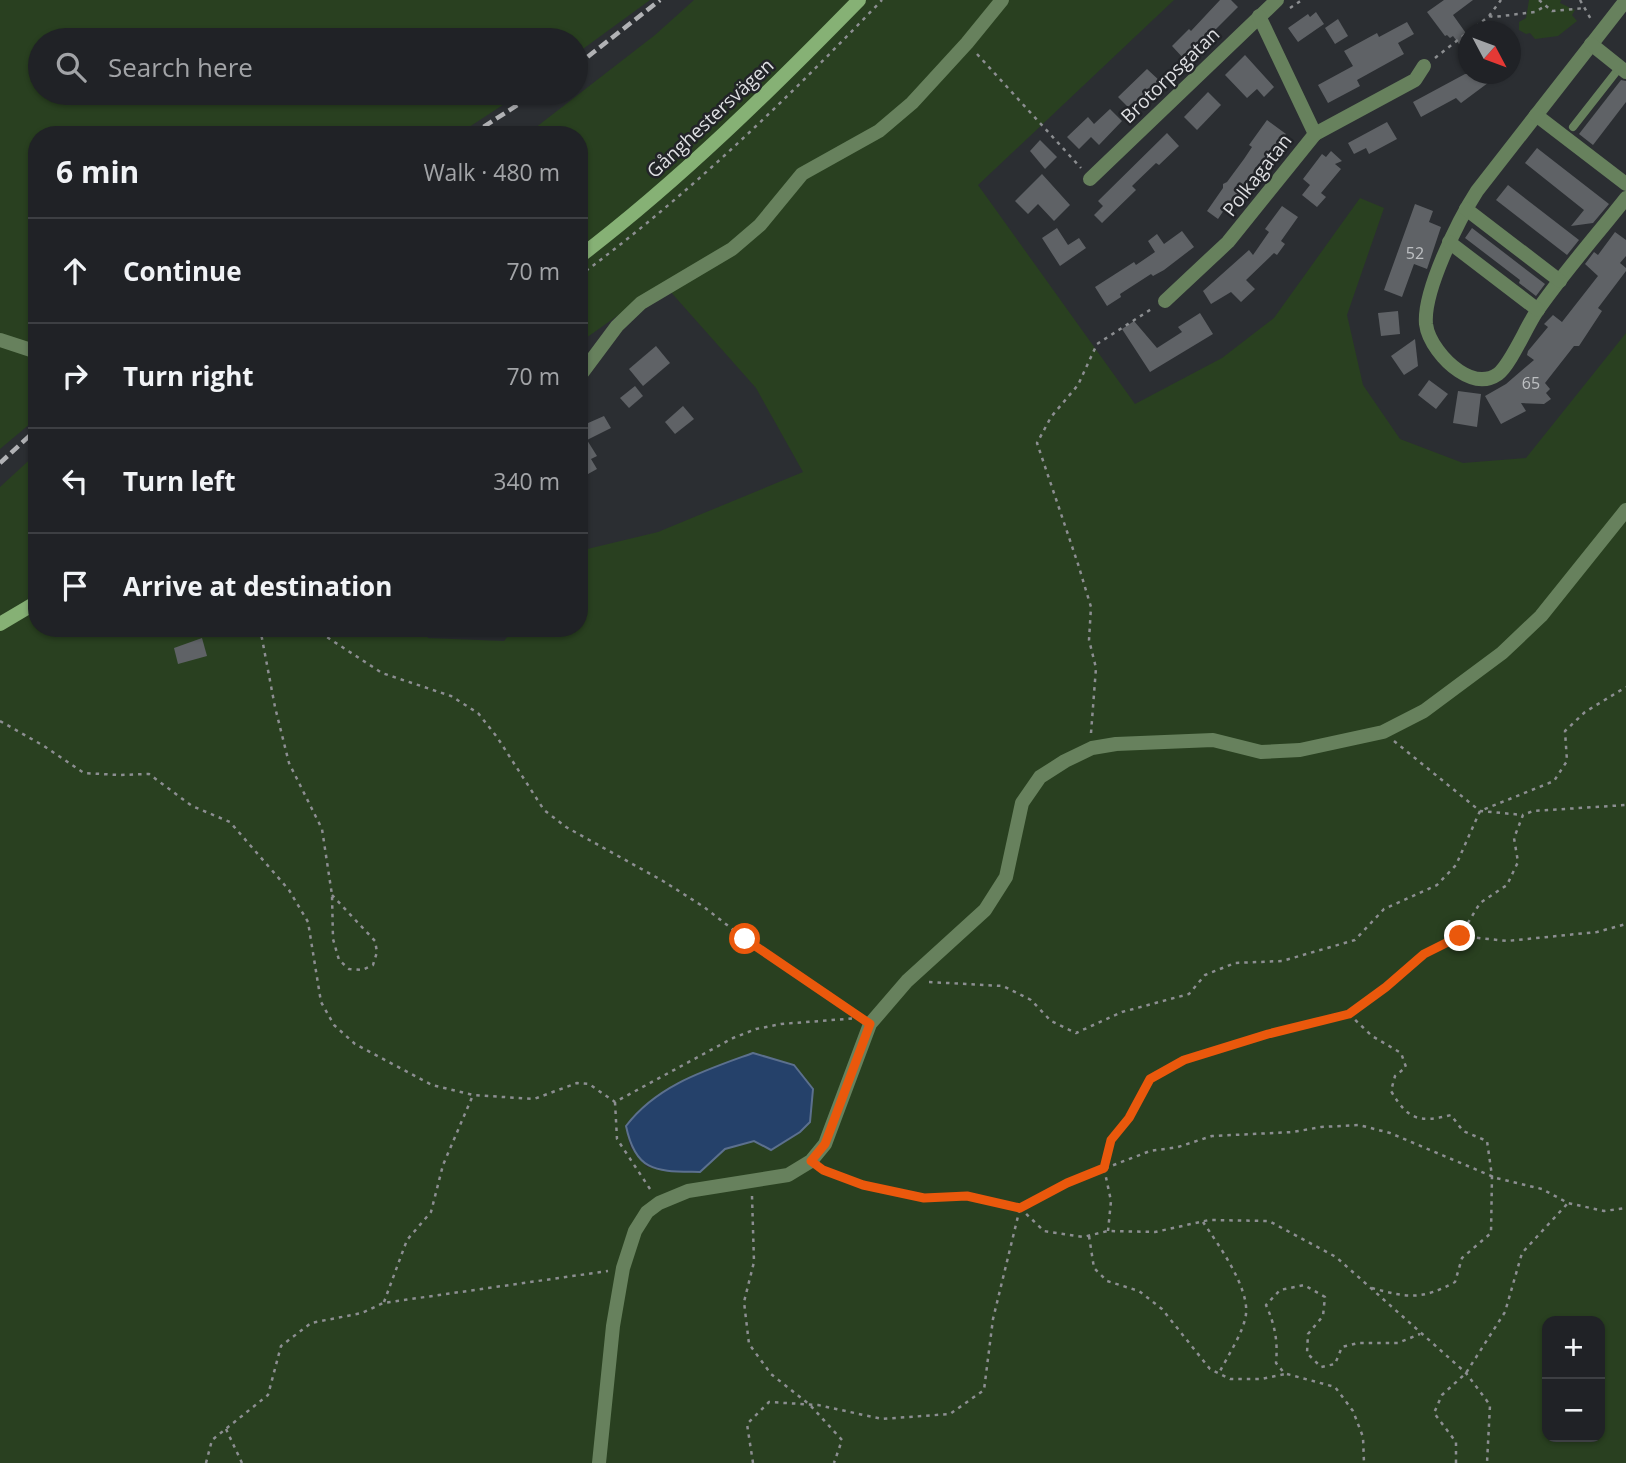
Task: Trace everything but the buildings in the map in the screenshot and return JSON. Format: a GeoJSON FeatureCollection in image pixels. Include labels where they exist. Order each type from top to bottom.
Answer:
{"type":"FeatureCollection","features":[{"type":"Feature","properties":{"kind":"street","name":"Gånghestersvägen"},"geometry":{"type":"LineString","coordinates":[[588,250],[626,221],[761,101],[859,0]]}},
{"type":"Feature","properties":{"kind":"street"},"geometry":{"type":"LineString","coordinates":[[588,365],[617,326],[640,303],[732,249],[760,225],[802,174],[879,131],[912,103],[1002,0]]}},
{"type":"Feature","properties":{"kind":"street","name":"Brotorpsgatan"},"geometry":{"type":"LineString","coordinates":[[1090,179],[1277,0]]}},
{"type":"Feature","properties":{"kind":"street"},"geometry":{"type":"LineString","coordinates":[[1626,0],[1477,191],[1449,242],[1429,300],[1426,322],[1428,333],[1435,345],[1457,370],[1477,380],[1487,379],[1504,368],[1538,310],[1626,198]]}},
{"type":"Feature","properties":{"kind":"street","name":"Polkagatan"},"geometry":{"type":"LineString","coordinates":[[1165,301],[1228,242],[1315,134],[1259,16]]}},
{"type":"Feature","properties":{"kind":"street"},"geometry":{"type":"LineString","coordinates":[[1591,44],[1623,69]]}},
{"type":"Feature","properties":{"kind":"street"},"geometry":{"type":"LineString","coordinates":[[1315,134],[1415,80],[1424,66]]}},
{"type":"Feature","properties":{"kind":"street"},"geometry":{"type":"LineString","coordinates":[[1536,115],[1626,184]]}},
{"type":"Feature","properties":{"kind":"street"},"geometry":{"type":"LineString","coordinates":[[1466,209],[1560,281]]}},
{"type":"Feature","properties":{"kind":"street"},"geometry":{"type":"LineString","coordinates":[[1449,242],[1538,310]]}},
{"type":"Feature","properties":{"kind":"street"},"geometry":{"type":"LineString","coordinates":[[0,340],[28,349]]}},
{"type":"Feature","properties":{"kind":"street"},"geometry":{"type":"LineString","coordinates":[[599,1463],[613,1326],[623,1268],[635,1231],[647,1212],[659,1203],[688,1191],[788,1175],[811,1161],[825,1144],[870,1024],[907,981],[985,910],[1006,877],[1022,803],[1040,777],[1092,748],[1116,744],[1213,740],[1261,752],[1300,750],[1382,732],[1424,711],[1502,653],[1541,615],[1626,510]]}},
{"type":"Feature","properties":{"kind":"street"},"geometry":{"type":"LineString","coordinates":[[0,624],[28,607]]}},
{"type":"Feature","properties":{"kind":"lane"},"geometry":{"type":"LineString","coordinates":[[1573,127],[1623,69]]}},
{"type":"Feature","properties":{"kind":"path"},"geometry":{"type":"LineString","coordinates":[[1483,21],[1501,0]]}},
{"type":"Feature","properties":{"kind":"path"},"geometry":{"type":"LineString","coordinates":[[1539,0],[1552,11],[1585,8]]}},
{"type":"Feature","properties":{"kind":"path"},"geometry":{"type":"LineString","coordinates":[[1580,0],[1600,31]]}},
{"type":"Feature","properties":{"kind":"path"},"geometry":{"type":"LineString","coordinates":[[1489,16],[1535,12],[1545,6]]}},
{"type":"Feature","properties":{"kind":"path"},"geometry":{"type":"LineString","coordinates":[[1424,66],[1458,40]]}},
{"type":"Feature","properties":{"kind":"path"},"geometry":{"type":"LineString","coordinates":[[967,43],[1090,179]]}},
{"type":"Feature","properties":{"kind":"path"},"geometry":{"type":"LineString","coordinates":[[1092,748],[1096,668],[1089,640],[1091,607],[1038,443],[1051,417],[1078,385],[1097,344],[1165,301]]}},
{"type":"Feature","properties":{"kind":"path"},"geometry":{"type":"LineString","coordinates":[[262,637],[282,741],[294,777],[322,829],[332,895],[333,939],[339,960],[349,969],[362,970],[373,965],[377,952],[375,941],[332,895]]}},
{"type":"Feature","properties":{"kind":"path"},"geometry":{"type":"LineString","coordinates":[[327,637],[382,673],[451,696],[478,713],[497,737],[544,810],[566,827],[704,907],[745,939],[859,1018],[781,1024],[756,1029],[733,1038],[615,1101]]}},
{"type":"Feature","properties":{"kind":"path"},"geometry":{"type":"LineString","coordinates":[[907,981],[1003,986],[1031,1000],[1051,1021],[1076,1033],[1122,1012],[1189,994],[1205,975],[1235,963],[1282,961],[1355,940],[1384,909],[1437,885],[1456,865],[1480,811],[1554,781],[1567,761],[1565,731],[1586,712],[1626,687]]}},
{"type":"Feature","properties":{"kind":"path"},"geometry":{"type":"LineString","coordinates":[[0,721],[84,773],[149,774],[192,806],[230,822],[289,890],[308,922],[321,1002],[334,1026],[355,1044],[432,1085],[473,1095],[534,1099],[577,1083],[589,1084],[615,1101]]}},
{"type":"Feature","properties":{"kind":"path"},"geometry":{"type":"LineString","coordinates":[[1382,732],[1480,811],[1522,815],[1533,811],[1626,805]]}},
{"type":"Feature","properties":{"kind":"path"},"geometry":{"type":"LineString","coordinates":[[1108,1231],[1111,1201],[1104,1168],[1111,1140],[1129,1118],[1150,1079],[1184,1060],[1268,1034],[1349,1014],[1424,954],[1460,936],[1480,903],[1507,885],[1518,862],[1514,838],[1522,815]]}},
{"type":"Feature","properties":{"kind":"path"},"geometry":{"type":"LineString","coordinates":[[1460,936],[1507,941],[1597,932],[1626,924]]}},
{"type":"Feature","properties":{"kind":"path"},"geometry":{"type":"LineString","coordinates":[[1349,1014],[1372,1036],[1401,1053],[1406,1067],[1395,1076],[1391,1091],[1401,1109],[1416,1119],[1435,1119],[1451,1115],[1462,1131],[1487,1141],[1492,1176],[1491,1233],[1462,1258],[1455,1282],[1433,1294],[1401,1296],[1370,1287]]}},
{"type":"Feature","properties":{"kind":"path"},"geometry":{"type":"LineString","coordinates":[[383,1303],[407,1240],[431,1212],[443,1165],[473,1095]]}},
{"type":"Feature","properties":{"kind":"path"},"geometry":{"type":"LineString","coordinates":[[615,1101],[617,1139],[659,1203]]}},
{"type":"Feature","properties":{"kind":"path"},"geometry":{"type":"LineString","coordinates":[[753,1463],[747,1424],[769,1402],[810,1405],[882,1419],[950,1414],[984,1390],[993,1319],[1020,1208],[1067,1183],[1150,1152],[1178,1147],[1212,1136],[1359,1125],[1390,1133],[1492,1176],[1542,1189],[1568,1203],[1604,1211],[1626,1208]]}},
{"type":"Feature","properties":{"kind":"path"},"geometry":{"type":"LineString","coordinates":[[811,1161],[823,1170],[863,1185],[924,1198],[967,1196],[1020,1208],[1044,1231],[1088,1236],[1108,1231],[1155,1232],[1203,1222],[1269,1221],[1336,1257],[1466,1373],[1490,1405],[1487,1463]]}},
{"type":"Feature","properties":{"kind":"path"},"geometry":{"type":"LineString","coordinates":[[752,1182],[754,1262],[744,1302],[749,1344],[771,1374],[810,1405],[842,1440],[834,1463]]}},
{"type":"Feature","properties":{"kind":"path"},"geometry":{"type":"LineString","coordinates":[[1456,1463],[1456,1442],[1434,1413],[1442,1395],[1466,1373],[1505,1312],[1522,1253],[1568,1203]]}},
{"type":"Feature","properties":{"kind":"path"},"geometry":{"type":"LineString","coordinates":[[1203,1222],[1226,1256],[1241,1286],[1246,1314],[1219,1374]]}},
{"type":"Feature","properties":{"kind":"path"},"geometry":{"type":"LineString","coordinates":[[1088,1236],[1094,1268],[1107,1281],[1139,1291],[1162,1309],[1210,1369],[1230,1379],[1261,1379],[1286,1374],[1335,1387],[1353,1411],[1363,1437],[1364,1463]]}},
{"type":"Feature","properties":{"kind":"path"},"geometry":{"type":"LineString","coordinates":[[206,1463],[212,1440],[268,1395],[281,1346],[311,1323],[362,1313],[383,1303],[623,1268]]}},
{"type":"Feature","properties":{"kind":"path"},"geometry":{"type":"LineString","coordinates":[[1286,1374],[1276,1363],[1278,1340],[1266,1305],[1280,1290],[1304,1285],[1325,1297],[1322,1316],[1308,1334],[1307,1353],[1321,1367],[1335,1364],[1342,1347],[1358,1343],[1398,1343],[1421,1333]]}},
{"type":"Feature","properties":{"kind":"path"},"geometry":{"type":"LineString","coordinates":[[226,1429],[242,1463]]}},
{"type":"Feature","properties":{"kind":"green space"},"geometry":{"type":"Polygon","coordinates":[[[0,0],[650,0],[588,45],[588,28],[28,28],[28,105],[503,105],[471,126],[28,126],[28,426],[0,449],[0,0]]]}},
{"type":"Feature","properties":{"kind":"green space"},"geometry":{"type":"Polygon","coordinates":[[[694,0],[1174,0],[978,185],[1135,404],[1222,358],[1274,318],[1360,198],[1384,208],[1347,315],[1363,385],[1400,439],[1463,463],[1526,458],[1626,333],[1626,1463],[0,1463],[0,487],[28,461],[28,637],[428,637],[504,641],[507,637],[588,637],[588,549],[658,532],[803,472],[756,388],[669,290],[617,316],[588,337],[588,126],[538,126],[565,105],[588,105],[588,87],[655,35],[694,0]],[[753,1053],[679,1082],[654,1098],[626,1126],[630,1147],[647,1167],[700,1172],[725,1149],[754,1141],[771,1150],[753,1053]]]}},
{"type":"Feature","properties":{"kind":"green space"},"geometry":{"type":"Polygon","coordinates":[[[1529,0],[1561,0],[1560,3],[1575,10],[1572,15],[1577,21],[1558,36],[1535,39],[1530,33],[1521,31],[1521,21],[1526,18],[1529,0]]]}},
{"type":"Feature","properties":{"kind":"water"},"geometry":{"type":"Polygon","coordinates":[[[753,1053],[794,1065],[813,1089],[810,1122],[800,1132],[771,1150],[754,1141],[725,1149],[700,1172],[661,1170],[643,1161],[630,1142],[626,1126],[638,1112],[667,1089],[684,1080],[753,1053]]]}},
{"type":"Feature","properties":{"kind":"railway"},"geometry":{"type":"LineString","coordinates":[[588,57],[660,0]]}},
{"type":"Feature","properties":{"kind":"railway"},"geometry":{"type":"LineString","coordinates":[[485,126],[517,105]]}},
{"type":"Feature","properties":{"kind":"railway"},"geometry":{"type":"LineString","coordinates":[[0,463],[28,437]]}},
{"type":"Feature","properties":{"kind":"route"},"geometry":{"type":"LineString","coordinates":[[745,939],[870,1024],[825,1144],[811,1161],[823,1170],[863,1185],[924,1198],[967,1196],[1020,1208],[1067,1183],[1104,1168],[1111,1140],[1129,1118],[1150,1079],[1184,1060],[1268,1034],[1349,1014],[1424,954],[1460,936]]}}]}
